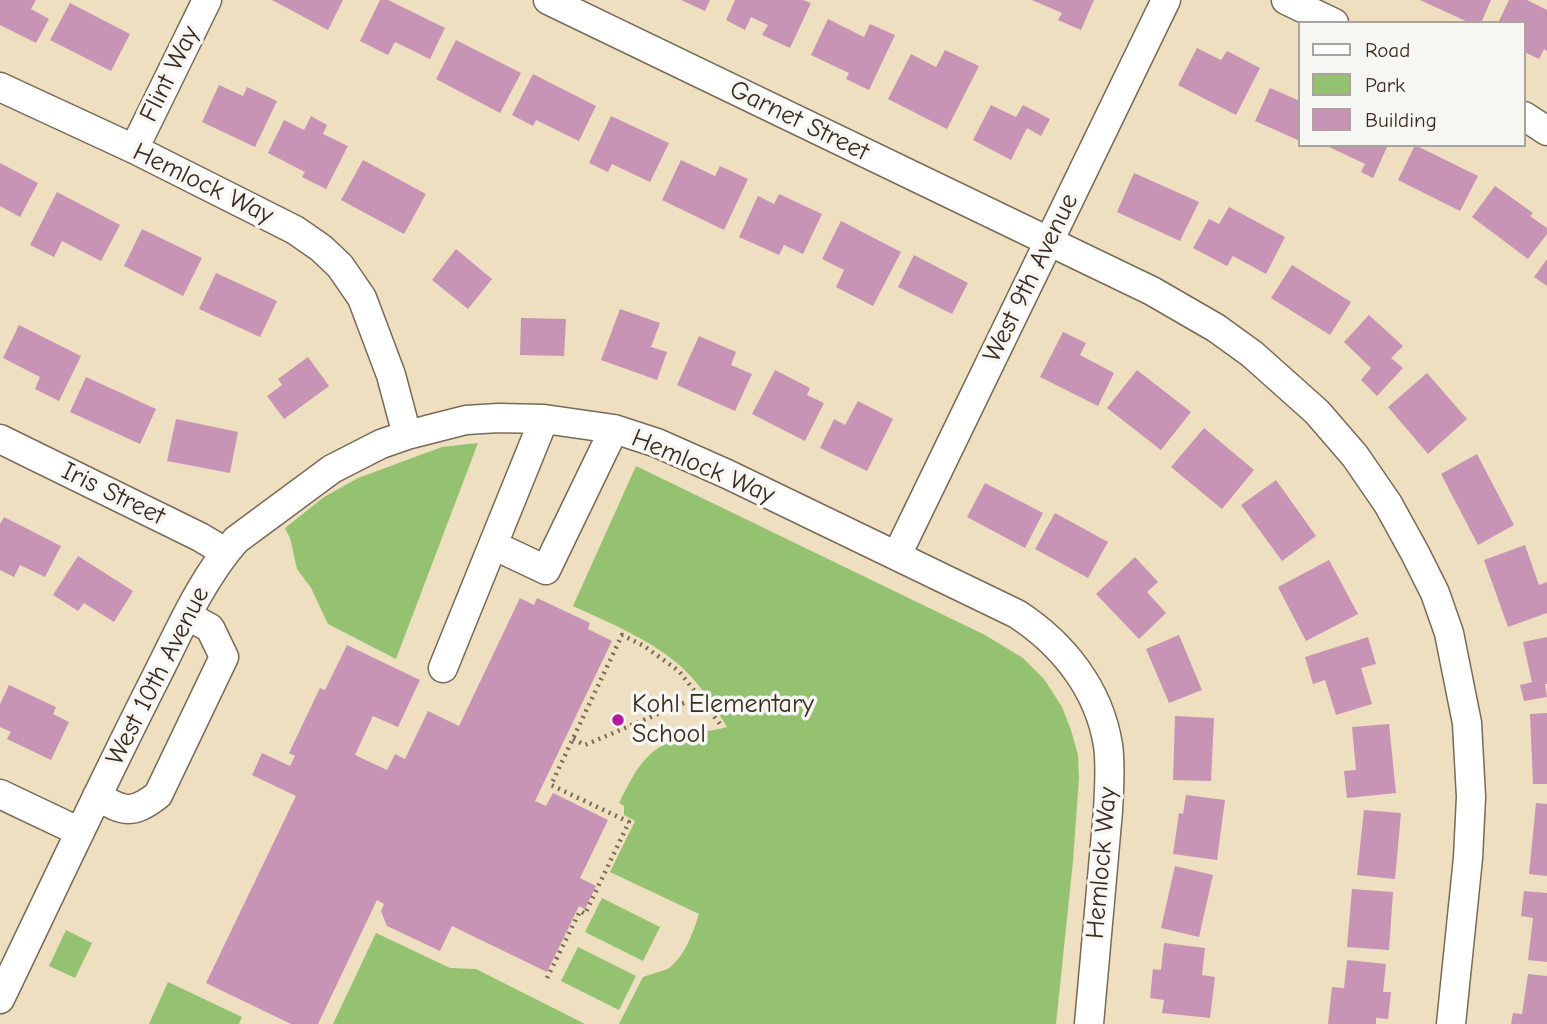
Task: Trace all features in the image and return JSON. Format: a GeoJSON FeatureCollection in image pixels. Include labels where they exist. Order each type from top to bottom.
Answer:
{"type":"FeatureCollection","features":[{"type":"Feature","properties":{"kind":"street","name":"Flint Way"},"geometry":{"type":"LineString","coordinates":[[134,149],[207,0]]}},
{"type":"Feature","properties":{"kind":"street","name":"Garnet Street"},"geometry":{"type":"LineString","coordinates":[[548,0],[1152,291],[1216,328],[1252,354],[1317,412],[1355,456],[1388,504],[1435,593],[1449,633],[1467,723],[1471,797],[1469,846],[1451,1024]]}},
{"type":"Feature","properties":{"kind":"street","name":"West 9th Avenue"},"geometry":{"type":"LineString","coordinates":[[897,555],[1166,0]]}},
{"type":"Feature","properties":{"kind":"street"},"geometry":{"type":"LineString","coordinates":[[1286,0],[1330,21]]}},
{"type":"Feature","properties":{"kind":"street","name":"Hemlock Way"},"geometry":{"type":"LineString","coordinates":[[0,87],[134,149],[295,230],[321,248],[340,266],[362,298],[391,375],[407,435],[466,420],[498,418],[544,419],[614,429],[657,443],[727,474],[1017,614],[1037,627],[1076,668],[1093,698],[1108,746],[1110,782],[1089,1024]]}},
{"type":"Feature","properties":{"kind":"street"},"geometry":{"type":"LineString","coordinates":[[1526,117],[1547,131]]}},
{"type":"Feature","properties":{"kind":"street"},"geometry":{"type":"LineString","coordinates":[[443,668],[544,419]]}},
{"type":"Feature","properties":{"kind":"street"},"geometry":{"type":"LineString","coordinates":[[493,545],[546,570],[614,429]]}},
{"type":"Feature","properties":{"kind":"street","name":"West 10th Avenue"},"geometry":{"type":"LineString","coordinates":[[0,999],[97,796],[204,584],[225,552],[236,540],[332,469],[381,444],[407,435]]}},
{"type":"Feature","properties":{"kind":"street","name":"Iris Street"},"geometry":{"type":"LineString","coordinates":[[0,439],[200,537],[225,552]]}},
{"type":"Feature","properties":{"kind":"street"},"geometry":{"type":"LineString","coordinates":[[97,796],[120,810],[142,807],[158,795],[224,657],[210,628],[188,616]]}},
{"type":"Feature","properties":{"kind":"street"},"geometry":{"type":"LineString","coordinates":[[0,794],[80,832]]}},
{"type":"Feature","properties":{"kind":"path"},"geometry":{"type":"LineString","coordinates":[[547,978],[579,911],[585,914],[629,822],[551,785],[622,635],[645,646],[679,671],[720,724]]}},
{"type":"Feature","properties":{"kind":"path"},"geometry":{"type":"LineString","coordinates":[[573,739],[585,745],[700,696]]}},
{"type":"Feature","properties":{"kind":"green space"},"geometry":{"type":"Polygon","coordinates":[[[478,443],[396,659],[328,624],[311,588],[297,569],[285,528],[324,497],[358,478],[442,447],[478,443]]]}},
{"type":"Feature","properties":{"kind":"green space"},"geometry":{"type":"Polygon","coordinates":[[[636,466],[985,635],[1023,658],[1044,679],[1062,707],[1071,730],[1078,755],[1079,778],[1056,1024],[619,1024],[643,977],[669,968],[680,957],[699,914],[610,872],[635,821],[624,815],[624,806],[619,803],[639,766],[655,750],[678,738],[727,727],[711,701],[677,663],[640,638],[573,606],[636,466]]]}},
{"type":"Feature","properties":{"kind":"green space"},"geometry":{"type":"Polygon","coordinates":[[[602,898],[660,927],[643,961],[585,932],[602,898]]]}},
{"type":"Feature","properties":{"kind":"green space"},"geometry":{"type":"Polygon","coordinates":[[[66,930],[92,943],[75,978],[49,966],[66,930]]]}},
{"type":"Feature","properties":{"kind":"green space"},"geometry":{"type":"Polygon","coordinates":[[[376,933],[450,968],[476,969],[585,1024],[333,1024],[376,933]]]}},
{"type":"Feature","properties":{"kind":"green space"},"geometry":{"type":"Polygon","coordinates":[[[578,947],[636,976],[619,1010],[561,981],[578,947]]]}},
{"type":"Feature","properties":{"kind":"green space"},"geometry":{"type":"Polygon","coordinates":[[[168,982],[242,1017],[239,1024],[149,1024],[168,982]]]}},
{"type":"Feature","properties":{"kind":"building"},"geometry":{"type":"Polygon","coordinates":[[[0,0],[36,0],[31,9],[49,19],[36,43],[0,25],[0,0]]]}},
{"type":"Feature","properties":{"kind":"building"},"geometry":{"type":"Polygon","coordinates":[[[272,0],[343,0],[328,30],[272,0]]]}},
{"type":"Feature","properties":{"kind":"building"},"geometry":{"type":"Polygon","coordinates":[[[380,0],[388,0],[445,28],[430,59],[395,42],[388,55],[360,41],[380,0]]]}},
{"type":"Feature","properties":{"kind":"building"},"geometry":{"type":"Polygon","coordinates":[[[681,0],[710,0],[705,11],[681,0]]]}},
{"type":"Feature","properties":{"kind":"building"},"geometry":{"type":"Polygon","coordinates":[[[735,0],[803,0],[811,3],[790,48],[762,35],[768,25],[751,17],[745,30],[726,20],[735,0]]]}},
{"type":"Feature","properties":{"kind":"building"},"geometry":{"type":"Polygon","coordinates":[[[1032,0],[1094,0],[1081,30],[1058,20],[1062,13],[1032,0]]]}},
{"type":"Feature","properties":{"kind":"building"},"geometry":{"type":"Polygon","coordinates":[[[1420,0],[1491,0],[1482,21],[1466,21],[1420,0]]]}},
{"type":"Feature","properties":{"kind":"building"},"geometry":{"type":"Polygon","coordinates":[[[1509,0],[1527,0],[1547,10],[1547,51],[1544,49],[1539,59],[1526,53],[1526,21],[1499,21],[1509,0]]]}},
{"type":"Feature","properties":{"kind":"building"},"geometry":{"type":"Polygon","coordinates":[[[70,3],[130,34],[111,71],[50,40],[70,3]]]}},
{"type":"Feature","properties":{"kind":"building"},"geometry":{"type":"Polygon","coordinates":[[[828,19],[864,37],[870,24],[895,35],[869,90],[846,79],[849,73],[811,55],[828,19]]]}},
{"type":"Feature","properties":{"kind":"building"},"geometry":{"type":"Polygon","coordinates":[[[456,40],[521,73],[500,113],[436,79],[456,40]]]}},
{"type":"Feature","properties":{"kind":"building"},"geometry":{"type":"Polygon","coordinates":[[[1197,48],[1221,60],[1227,51],[1260,68],[1236,115],[1178,85],[1197,48]]]}},
{"type":"Feature","properties":{"kind":"building"},"geometry":{"type":"Polygon","coordinates":[[[945,50],[979,66],[947,129],[888,99],[911,54],[936,67],[945,50]]]}},
{"type":"Feature","properties":{"kind":"building"},"geometry":{"type":"Polygon","coordinates":[[[533,74],[596,106],[579,141],[536,120],[533,126],[512,115],[533,74]]]}},
{"type":"Feature","properties":{"kind":"building"},"geometry":{"type":"Polygon","coordinates":[[[219,85],[243,96],[247,87],[277,101],[255,147],[202,122],[219,85]]]}},
{"type":"Feature","properties":{"kind":"building"},"geometry":{"type":"Polygon","coordinates":[[[1270,88],[1298,100],[1298,140],[1255,121],[1270,88]]]}},
{"type":"Feature","properties":{"kind":"building"},"geometry":{"type":"Polygon","coordinates":[[[991,105],[1016,117],[1023,105],[1050,119],[1041,136],[1027,128],[1011,160],[973,140],[991,105]]]}},
{"type":"Feature","properties":{"kind":"building"},"geometry":{"type":"Polygon","coordinates":[[[311,116],[327,125],[323,134],[348,146],[326,189],[302,177],[305,172],[268,153],[284,120],[304,130],[311,116]]]}},
{"type":"Feature","properties":{"kind":"building"},"geometry":{"type":"Polygon","coordinates":[[[611,116],[669,143],[650,182],[612,164],[608,172],[589,163],[611,116]]]}},
{"type":"Feature","properties":{"kind":"building"},"geometry":{"type":"Polygon","coordinates":[[[1329,147],[1387,147],[1373,178],[1361,172],[1365,164],[1329,147]]]}},
{"type":"Feature","properties":{"kind":"building"},"geometry":{"type":"Polygon","coordinates":[[[1414,147],[1478,176],[1460,211],[1398,180],[1414,147]]]}},
{"type":"Feature","properties":{"kind":"building"},"geometry":{"type":"Polygon","coordinates":[[[363,160],[426,194],[404,234],[341,200],[363,160]]]}},
{"type":"Feature","properties":{"kind":"building"},"geometry":{"type":"Polygon","coordinates":[[[681,160],[715,176],[720,166],[748,179],[724,230],[662,200],[681,160]]]}},
{"type":"Feature","properties":{"kind":"building"},"geometry":{"type":"Polygon","coordinates":[[[0,163],[38,183],[20,217],[0,206],[0,163]]]}},
{"type":"Feature","properties":{"kind":"building"},"geometry":{"type":"Polygon","coordinates":[[[1134,173],[1199,202],[1180,241],[1117,212],[1134,173]]]}},
{"type":"Feature","properties":{"kind":"building"},"geometry":{"type":"Polygon","coordinates":[[[1495,186],[1533,213],[1530,216],[1547,228],[1547,234],[1528,259],[1472,217],[1495,186]]]}},
{"type":"Feature","properties":{"kind":"building"},"geometry":{"type":"Polygon","coordinates":[[[57,192],[120,225],[101,261],[62,241],[54,257],[30,245],[57,192]]]}},
{"type":"Feature","properties":{"kind":"building"},"geometry":{"type":"Polygon","coordinates":[[[779,194],[822,214],[803,254],[784,245],[779,255],[739,237],[758,196],[774,204],[779,194]]]}},
{"type":"Feature","properties":{"kind":"building"},"geometry":{"type":"Polygon","coordinates":[[[1229,207],[1285,237],[1266,274],[1233,256],[1227,266],[1193,248],[1209,219],[1219,224],[1229,207]]]}},
{"type":"Feature","properties":{"kind":"building"},"geometry":{"type":"Polygon","coordinates":[[[841,221],[901,252],[873,306],[836,287],[844,270],[822,259],[841,221]]]}},
{"type":"Feature","properties":{"kind":"building"},"geometry":{"type":"Polygon","coordinates":[[[142,229],[202,258],[183,296],[124,266],[142,229]]]}},
{"type":"Feature","properties":{"kind":"building"},"geometry":{"type":"Polygon","coordinates":[[[456,249],[492,279],[468,309],[432,280],[456,249]]]}},
{"type":"Feature","properties":{"kind":"building"},"geometry":{"type":"Polygon","coordinates":[[[914,255],[968,283],[952,314],[898,287],[914,255]]]}},
{"type":"Feature","properties":{"kind":"building"},"geometry":{"type":"Polygon","coordinates":[[[1547,259],[1547,286],[1534,277],[1547,259]]]}},
{"type":"Feature","properties":{"kind":"building"},"geometry":{"type":"Polygon","coordinates":[[[1292,265],[1351,302],[1330,335],[1271,298],[1292,265]]]}},
{"type":"Feature","properties":{"kind":"building"},"geometry":{"type":"Polygon","coordinates":[[[216,273],[277,301],[260,337],[199,309],[216,273]]]}},
{"type":"Feature","properties":{"kind":"building"},"geometry":{"type":"Polygon","coordinates":[[[620,309],[660,323],[651,347],[667,352],[657,380],[601,360],[620,309]]]}},
{"type":"Feature","properties":{"kind":"building"},"geometry":{"type":"Polygon","coordinates":[[[1369,315],[1403,346],[1391,358],[1403,368],[1377,396],[1361,380],[1371,368],[1344,342],[1369,315]]]}},
{"type":"Feature","properties":{"kind":"building"},"geometry":{"type":"Polygon","coordinates":[[[521,318],[566,319],[564,356],[520,355],[521,318]]]}},
{"type":"Feature","properties":{"kind":"building"},"geometry":{"type":"Polygon","coordinates":[[[19,325],[81,356],[59,401],[35,389],[40,377],[3,358],[19,325]]]}},
{"type":"Feature","properties":{"kind":"building"},"geometry":{"type":"Polygon","coordinates":[[[1063,332],[1086,343],[1080,355],[1114,373],[1098,406],[1040,377],[1063,332]]]}},
{"type":"Feature","properties":{"kind":"building"},"geometry":{"type":"Polygon","coordinates":[[[699,336],[736,352],[731,365],[752,374],[735,411],[677,385],[699,336]]]}},
{"type":"Feature","properties":{"kind":"building"},"geometry":{"type":"Polygon","coordinates":[[[308,357],[329,386],[284,419],[267,396],[282,385],[278,379],[308,357]]]}},
{"type":"Feature","properties":{"kind":"building"},"geometry":{"type":"Polygon","coordinates":[[[775,370],[810,388],[807,395],[824,403],[805,441],[752,414],[775,370]]]}},
{"type":"Feature","properties":{"kind":"building"},"geometry":{"type":"Polygon","coordinates":[[[1137,370],[1191,412],[1161,450],[1107,408],[1137,370]]]}},
{"type":"Feature","properties":{"kind":"building"},"geometry":{"type":"Polygon","coordinates":[[[1427,373],[1467,419],[1428,454],[1388,407],[1427,373]]]}},
{"type":"Feature","properties":{"kind":"building"},"geometry":{"type":"Polygon","coordinates":[[[86,377],[156,409],[140,444],[70,412],[86,377]]]}},
{"type":"Feature","properties":{"kind":"building"},"geometry":{"type":"Polygon","coordinates":[[[858,401],[893,419],[867,471],[820,448],[834,419],[845,425],[858,401]]]}},
{"type":"Feature","properties":{"kind":"building"},"geometry":{"type":"Polygon","coordinates":[[[176,419],[238,432],[230,473],[167,461],[176,419]]]}},
{"type":"Feature","properties":{"kind":"building"},"geometry":{"type":"Polygon","coordinates":[[[1204,428],[1254,470],[1222,509],[1171,467],[1204,428]]]}},
{"type":"Feature","properties":{"kind":"building"},"geometry":{"type":"Polygon","coordinates":[[[1477,454],[1514,525],[1478,545],[1441,474],[1477,454]]]}},
{"type":"Feature","properties":{"kind":"building"},"geometry":{"type":"Polygon","coordinates":[[[1276,480],[1316,536],[1282,561],[1241,505],[1276,480]]]}},
{"type":"Feature","properties":{"kind":"building"},"geometry":{"type":"Polygon","coordinates":[[[985,483],[1043,513],[1025,548],[967,517],[985,483]]]}},
{"type":"Feature","properties":{"kind":"building"},"geometry":{"type":"Polygon","coordinates":[[[1055,513],[1108,542],[1088,578],[1035,549],[1055,513]]]}},
{"type":"Feature","properties":{"kind":"building"},"geometry":{"type":"Polygon","coordinates":[[[4,517],[61,546],[45,577],[20,565],[14,577],[0,570],[0,524],[4,517]]]}},
{"type":"Feature","properties":{"kind":"building"},"geometry":{"type":"Polygon","coordinates":[[[1525,545],[1539,585],[1547,582],[1547,613],[1508,627],[1484,560],[1525,545]]]}},
{"type":"Feature","properties":{"kind":"building"},"geometry":{"type":"Polygon","coordinates":[[[78,556],[133,591],[114,622],[84,603],[78,611],[53,595],[78,556]]]}},
{"type":"Feature","properties":{"kind":"building"},"geometry":{"type":"Polygon","coordinates":[[[1135,557],[1158,582],[1147,592],[1166,613],[1139,639],[1096,594],[1135,557]]]}},
{"type":"Feature","properties":{"kind":"building"},"geometry":{"type":"Polygon","coordinates":[[[1329,560],[1358,614],[1306,641],[1278,587],[1329,560]]]}},
{"type":"Feature","properties":{"kind":"building","name":"Kohl Elementary School"},"geometry":{"type":"Polygon","coordinates":[[[520,598],[534,605],[537,598],[590,623],[588,629],[612,641],[535,801],[546,806],[553,793],[608,820],[580,878],[596,886],[585,909],[579,906],[547,972],[452,926],[440,951],[387,926],[381,911],[384,904],[377,900],[318,1024],[291,1024],[206,983],[296,796],[252,775],[262,753],[290,766],[295,756],[289,753],[320,688],[325,690],[347,645],[420,680],[398,727],[373,716],[355,755],[387,770],[395,754],[405,759],[428,711],[459,726],[520,598]]]}},
{"type":"Feature","properties":{"kind":"building"},"geometry":{"type":"Polygon","coordinates":[[[1179,635],[1202,690],[1169,703],[1146,649],[1179,635]]]}},
{"type":"Feature","properties":{"kind":"building"},"geometry":{"type":"Polygon","coordinates":[[[1368,637],[1376,664],[1361,668],[1372,704],[1336,715],[1325,680],[1313,684],[1305,657],[1368,637]]]}},
{"type":"Feature","properties":{"kind":"building"},"geometry":{"type":"Polygon","coordinates":[[[1547,637],[1547,697],[1524,701],[1520,685],[1532,682],[1523,642],[1547,637]]]}},
{"type":"Feature","properties":{"kind":"building"},"geometry":{"type":"Polygon","coordinates":[[[9,685],[56,707],[53,714],[69,722],[51,760],[7,739],[11,732],[0,727],[0,704],[9,685]]]}},
{"type":"Feature","properties":{"kind":"building"},"geometry":{"type":"Polygon","coordinates":[[[1547,713],[1547,784],[1533,784],[1530,714],[1547,713]]]}},
{"type":"Feature","properties":{"kind":"building"},"geometry":{"type":"Polygon","coordinates":[[[1175,716],[1214,718],[1211,781],[1173,780],[1175,716]]]}},
{"type":"Feature","properties":{"kind":"building"},"geometry":{"type":"Polygon","coordinates":[[[1389,724],[1396,793],[1347,798],[1344,771],[1356,770],[1352,727],[1389,724]]]}},
{"type":"Feature","properties":{"kind":"building"},"geometry":{"type":"Polygon","coordinates":[[[1186,795],[1225,800],[1217,860],[1173,854],[1179,813],[1183,814],[1186,795]]]}},
{"type":"Feature","properties":{"kind":"building"},"geometry":{"type":"Polygon","coordinates":[[[1536,803],[1547,804],[1547,876],[1529,874],[1536,803]]]}},
{"type":"Feature","properties":{"kind":"building"},"geometry":{"type":"Polygon","coordinates":[[[1364,810],[1401,813],[1395,879],[1357,875],[1364,810]]]}},
{"type":"Feature","properties":{"kind":"building"},"geometry":{"type":"Polygon","coordinates":[[[1175,866],[1213,875],[1199,937],[1161,928],[1175,866]]]}},
{"type":"Feature","properties":{"kind":"building"},"geometry":{"type":"Polygon","coordinates":[[[1352,889],[1393,892],[1389,950],[1347,947],[1352,889]]]}},
{"type":"Feature","properties":{"kind":"building"},"geometry":{"type":"Polygon","coordinates":[[[1524,891],[1547,893],[1547,962],[1528,960],[1533,918],[1521,916],[1524,891]]]}},
{"type":"Feature","properties":{"kind":"building"},"geometry":{"type":"Polygon","coordinates":[[[1164,943],[1205,948],[1202,975],[1215,977],[1210,1018],[1162,1013],[1164,1000],[1150,998],[1153,969],[1161,970],[1164,943]]]}},
{"type":"Feature","properties":{"kind":"building"},"geometry":{"type":"Polygon","coordinates":[[[1347,960],[1386,964],[1383,992],[1391,992],[1388,1019],[1376,1018],[1376,1024],[1328,1024],[1332,987],[1344,988],[1347,960]]]}},
{"type":"Feature","properties":{"kind":"building"},"geometry":{"type":"Polygon","coordinates":[[[1528,974],[1547,976],[1547,1024],[1511,1024],[1513,1013],[1522,1014],[1528,974]]]}},
{"type":"Feature","properties":{"kind":"place","name":"Kohl Elementary School"},"geometry":{"type":"Point","coordinates":[618,720]}}]}
